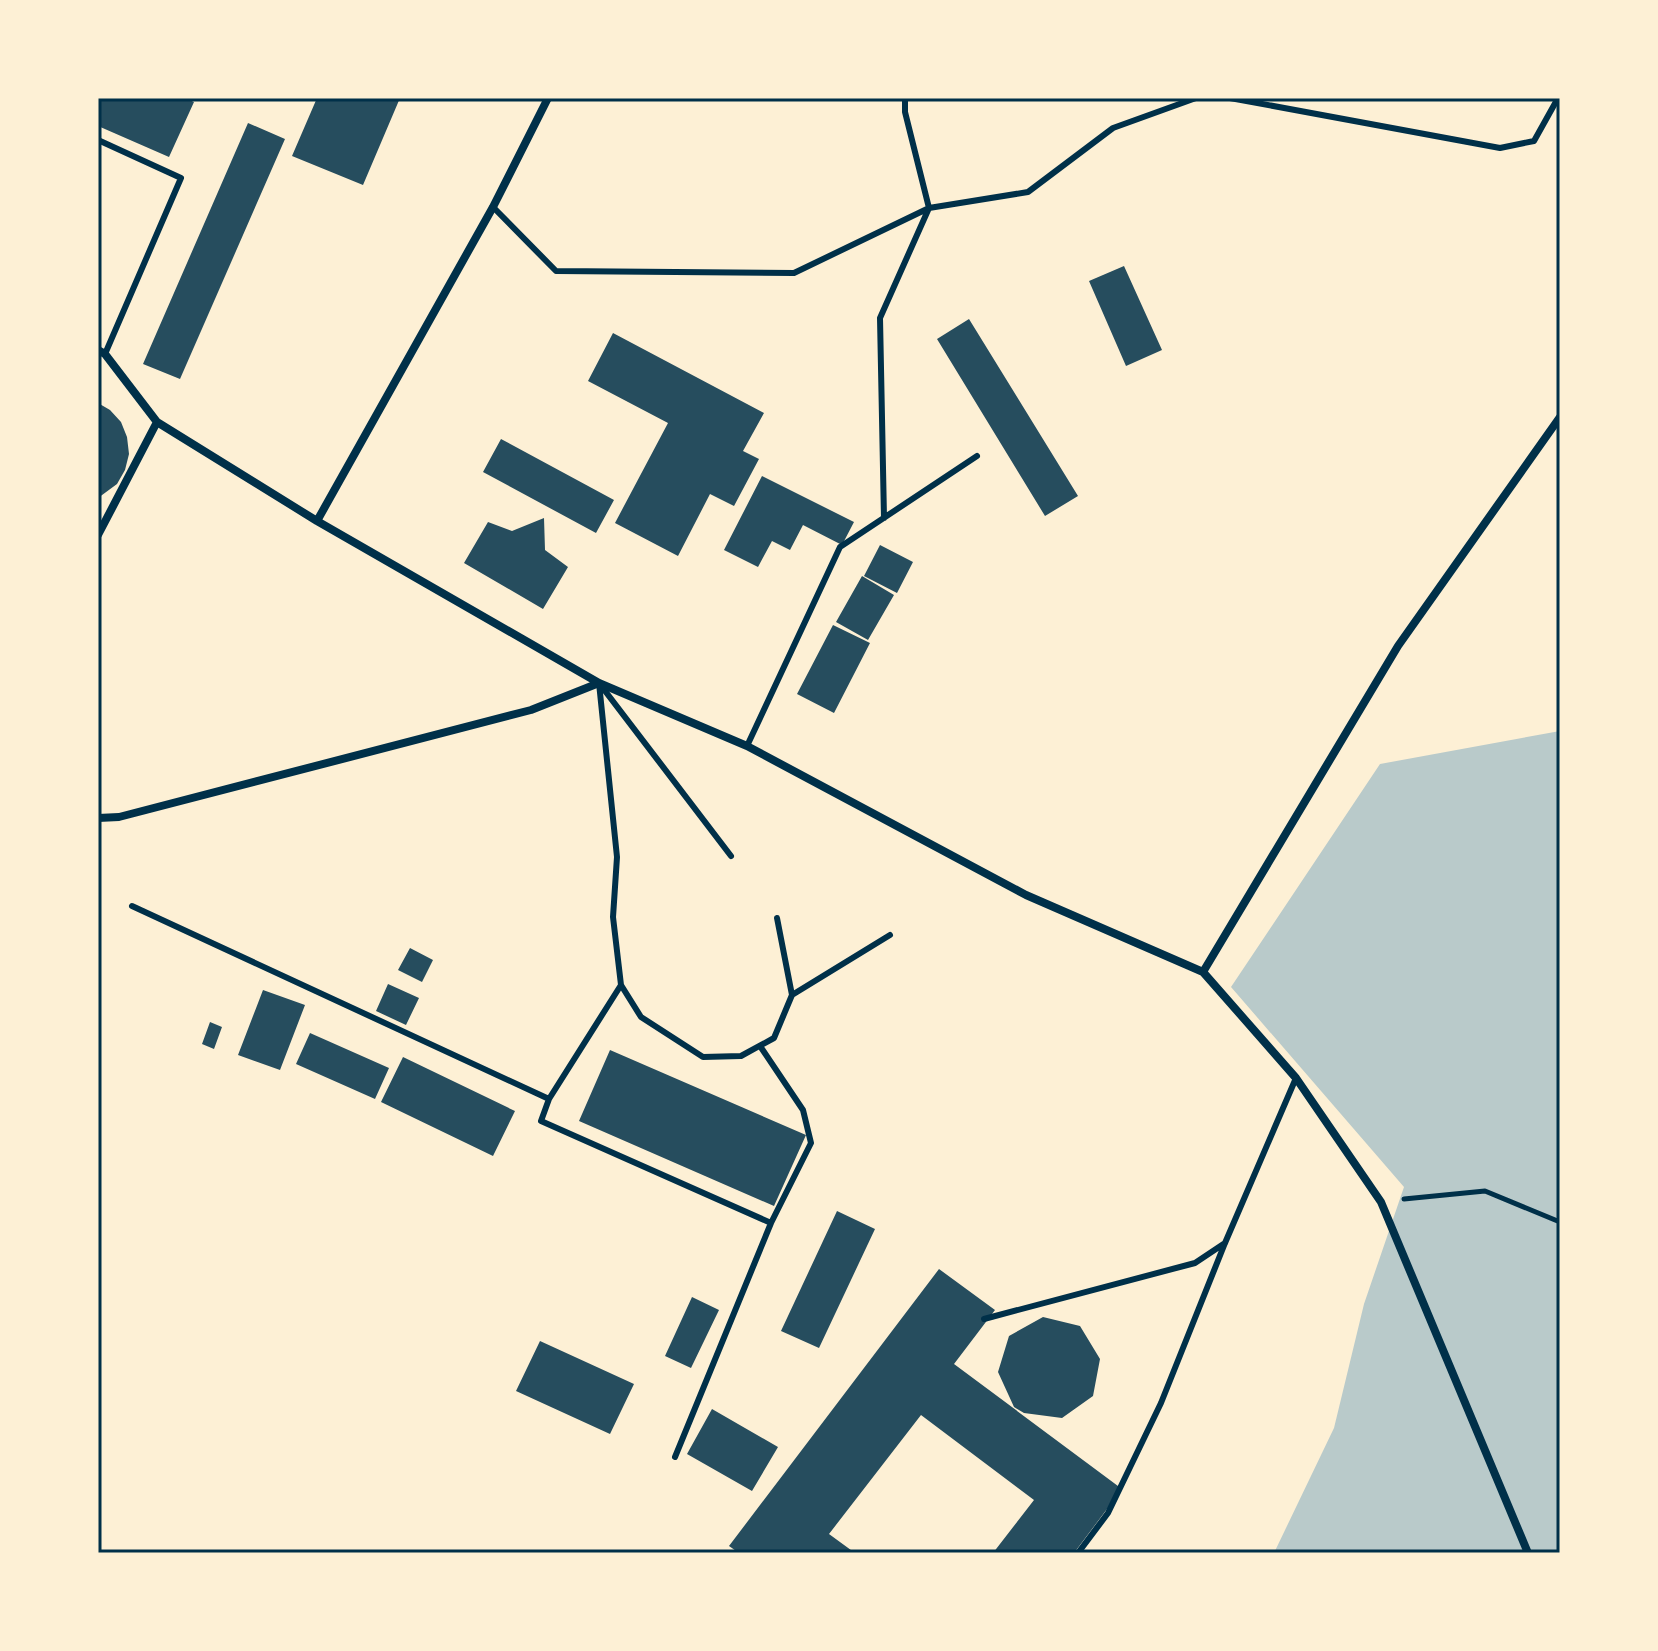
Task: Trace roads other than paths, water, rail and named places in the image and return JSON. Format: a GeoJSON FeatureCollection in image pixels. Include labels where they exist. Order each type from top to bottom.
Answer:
{"type":"FeatureCollection","features":[{"type":"Feature","properties":{"kind":"street"},"geometry":{"type":"LineString","coordinates":[[317,521],[493,207],[548,98]]}},
{"type":"Feature","properties":{"kind":"street"},"geometry":{"type":"LineString","coordinates":[[101,352],[157,422],[317,521],[599,683],[747,746],[1026,895],[1203,972],[1296,1078],[1381,1202],[1528,1553]]}},
{"type":"Feature","properties":{"kind":"street"},"geometry":{"type":"LineString","coordinates":[[1203,972],[1398,646],[1560,417]]}},
{"type":"Feature","properties":{"kind":"street"},"geometry":{"type":"LineString","coordinates":[[98,535],[157,422]]}},
{"type":"Feature","properties":{"kind":"street"},"geometry":{"type":"LineString","coordinates":[[98,818],[119,817],[531,710],[599,683]]}},
{"type":"Feature","properties":{"kind":"lane"},"geometry":{"type":"LineString","coordinates":[[884,518],[880,318],[929,208],[905,112],[905,98]]}},
{"type":"Feature","properties":{"kind":"lane"},"geometry":{"type":"LineString","coordinates":[[493,207],[556,271],[794,273],[929,208],[1028,192],[1113,128],[1196,98]]}},
{"type":"Feature","properties":{"kind":"lane"},"geometry":{"type":"LineString","coordinates":[[1230,98],[1500,148],[1534,141],[1558,98]]}},
{"type":"Feature","properties":{"kind":"lane"},"geometry":{"type":"LineString","coordinates":[[98,140],[181,178],[101,352]]}},
{"type":"Feature","properties":{"kind":"lane"},"geometry":{"type":"LineString","coordinates":[[747,746],[840,547],[977,456]]}},
{"type":"Feature","properties":{"kind":"lane"},"geometry":{"type":"LineString","coordinates":[[599,683],[731,856]]}},
{"type":"Feature","properties":{"kind":"lane"},"geometry":{"type":"LineString","coordinates":[[599,683],[617,857],[613,917],[621,985],[641,1017],[703,1057],[741,1056],[774,1038],[792,995],[777,918]]}},
{"type":"Feature","properties":{"kind":"lane"},"geometry":{"type":"LineString","coordinates":[[132,906],[549,1099]]}},
{"type":"Feature","properties":{"kind":"lane"},"geometry":{"type":"LineString","coordinates":[[792,995],[890,935]]}},
{"type":"Feature","properties":{"kind":"lane"},"geometry":{"type":"LineString","coordinates":[[621,985],[549,1099],[541,1121],[771,1223]]}},
{"type":"Feature","properties":{"kind":"lane"},"geometry":{"type":"LineString","coordinates":[[675,1457],[771,1223],[811,1143],[803,1110],[760,1046]]}},
{"type":"Feature","properties":{"kind":"lane"},"geometry":{"type":"LineString","coordinates":[[1078,1553],[1108,1513],[1154,1417],[1296,1078]]}},
{"type":"Feature","properties":{"kind":"lane"},"geometry":{"type":"LineString","coordinates":[[984,1319],[1195,1263],[1225,1243]]}}]}
